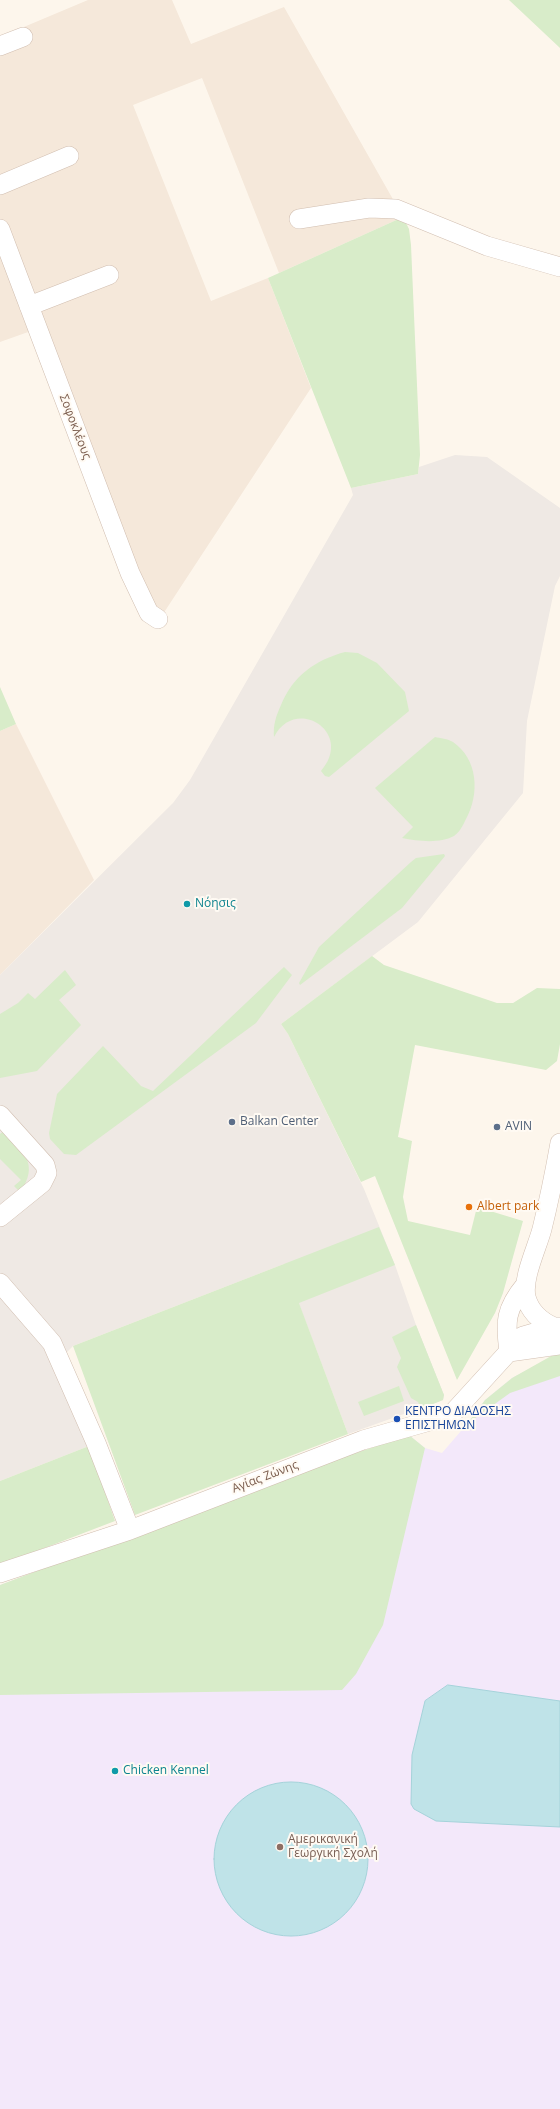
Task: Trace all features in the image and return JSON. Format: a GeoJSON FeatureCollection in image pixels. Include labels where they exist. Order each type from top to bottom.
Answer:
{"type":"FeatureCollection","features":[{"type":"Feature","properties":{"kind":"street"},"geometry":{"type":"LineString","coordinates":[[0,46],[23,37]]}},
{"type":"Feature","properties":{"kind":"street"},"geometry":{"type":"LineString","coordinates":[[0,185],[69,156]]}},
{"type":"Feature","properties":{"kind":"street"},"geometry":{"type":"LineString","coordinates":[[299,219],[369,208],[396,209],[487,246],[560,267]]}},
{"type":"Feature","properties":{"kind":"street","name":"Σοφοκλέους"},"geometry":{"type":"LineString","coordinates":[[0,229],[130,573],[149,613],[158,619]]}},
{"type":"Feature","properties":{"kind":"street"},"geometry":{"type":"LineString","coordinates":[[29,306],[109,275]]}},
{"type":"Feature","properties":{"kind":"street"},"geometry":{"type":"LineString","coordinates":[[0,1115],[44,1165],[47,1173],[42,1183],[0,1217]]}},
{"type":"Feature","properties":{"kind":"street"},"geometry":{"type":"LineString","coordinates":[[560,1142],[542,1229],[509,1352],[560,1345]]}},
{"type":"Feature","properties":{"kind":"street"},"geometry":{"type":"LineString","coordinates":[[0,1283],[52,1343],[96,1443],[130,1530]]}},
{"type":"Feature","properties":{"kind":"street"},"geometry":{"type":"LineString","coordinates":[[526,1290],[530,1306],[538,1318],[557,1327]]}},
{"type":"Feature","properties":{"kind":"street","name":"Αγίας Ζώνης"},"geometry":{"type":"LineString","coordinates":[[0,1573],[130,1530],[363,1440],[451,1415],[523,1336],[557,1327]]}},
{"type":"Feature","properties":{"kind":"shaded area"},"geometry":{"type":"Polygon","coordinates":[[[88,0],[172,0],[191,44],[284,7],[403,217],[279,273],[202,78],[133,105],[211,301],[268,278],[311,388],[163,614],[151,611],[0,220],[0,37],[88,0]]]}},
{"type":"Feature","properties":{"kind":"shaded area"},"geometry":{"type":"Polygon","coordinates":[[[0,252],[31,331],[0,342],[0,252]]]}},
{"type":"Feature","properties":{"kind":"shaded area"},"geometry":{"type":"Polygon","coordinates":[[[455,455],[487,457],[560,508],[560,576],[555,586],[527,721],[523,793],[418,922],[281,1024],[288,1034],[364,1189],[395,1265],[416,1325],[444,1395],[443,1400],[348,1434],[284,1264],[73,1346],[61,1358],[89,1446],[0,1481],[0,975],[173,803],[190,780],[353,495],[351,488],[418,474],[419,467],[455,455]]]}},
{"type":"Feature","properties":{"kind":"shaded area"},"geometry":{"type":"Polygon","coordinates":[[[16,724],[94,880],[0,975],[0,731],[16,724]]]}},
{"type":"Feature","properties":{"kind":"shaded area","name":"Αμερικανική Γεωργική Σχολή"},"geometry":{"type":"Polygon","coordinates":[[[560,1353],[560,2109],[0,2109],[0,1585],[409,1435],[425,1448],[442,1453],[485,1400],[512,1378],[560,1353]]]}},
{"type":"Feature","properties":{"kind":"green space"},"geometry":{"type":"Polygon","coordinates":[[[509,0],[560,0],[560,48],[509,0]]]}},
{"type":"Feature","properties":{"kind":"green space"},"geometry":{"type":"Polygon","coordinates":[[[403,217],[409,229],[411,245],[420,455],[418,474],[351,488],[268,278],[403,217]]]}},
{"type":"Feature","properties":{"kind":"green space"},"geometry":{"type":"Polygon","coordinates":[[[345,652],[358,653],[377,663],[405,692],[409,711],[329,777],[325,776],[321,771],[330,757],[331,743],[327,732],[318,724],[307,719],[295,719],[283,725],[274,737],[274,725],[286,695],[299,678],[315,665],[334,655],[345,652]]]}},
{"type":"Feature","properties":{"kind":"green space"},"geometry":{"type":"Polygon","coordinates":[[[0,687],[16,724],[0,731],[0,687]]]}},
{"type":"Feature","properties":{"kind":"green space"},"geometry":{"type":"Polygon","coordinates":[[[435,737],[453,742],[468,758],[472,767],[475,788],[470,809],[460,830],[448,839],[428,841],[402,838],[413,827],[375,788],[435,737]]]}},
{"type":"Feature","properties":{"kind":"green space"},"geometry":{"type":"Polygon","coordinates":[[[444,854],[445,856],[402,908],[300,985],[299,983],[319,947],[411,862],[416,858],[444,854]]]}},
{"type":"Feature","properties":{"kind":"green space"},"geometry":{"type":"Polygon","coordinates":[[[372,956],[384,965],[497,1003],[513,1003],[537,988],[560,989],[560,1044],[557,1061],[546,1070],[415,1045],[398,1137],[412,1141],[403,1197],[408,1221],[470,1235],[477,1207],[523,1221],[503,1293],[495,1313],[457,1380],[375,1176],[361,1182],[288,1034],[281,1024],[372,956]]]}},
{"type":"Feature","properties":{"kind":"green space"},"geometry":{"type":"Polygon","coordinates":[[[284,967],[292,975],[256,1023],[76,1155],[64,1154],[50,1139],[49,1133],[57,1094],[103,1046],[141,1086],[153,1091],[284,967]]]}},
{"type":"Feature","properties":{"kind":"green space"},"geometry":{"type":"Polygon","coordinates":[[[65,970],[76,985],[59,1000],[81,1025],[37,1071],[0,1078],[0,1014],[18,1003],[28,993],[35,999],[65,970]]]}},
{"type":"Feature","properties":{"kind":"green space"},"geometry":{"type":"Polygon","coordinates":[[[5,1130],[23,1152],[29,1166],[29,1174],[20,1192],[14,1186],[21,1180],[0,1159],[0,1134],[5,1130]]]}},
{"type":"Feature","properties":{"kind":"green space"},"geometry":{"type":"Polygon","coordinates":[[[379,1227],[395,1265],[299,1303],[348,1434],[135,1515],[73,1346],[379,1227]]]}},
{"type":"Feature","properties":{"kind":"green space"},"geometry":{"type":"Polygon","coordinates":[[[416,1325],[444,1395],[443,1400],[421,1409],[418,1402],[411,1398],[397,1367],[401,1358],[392,1337],[416,1325]]]}},
{"type":"Feature","properties":{"kind":"green space"},"geometry":{"type":"Polygon","coordinates":[[[560,1353],[560,1376],[510,1393],[467,1424],[485,1400],[512,1378],[553,1355],[560,1353]]]}},
{"type":"Feature","properties":{"kind":"green space"},"geometry":{"type":"Polygon","coordinates":[[[399,1386],[404,1401],[364,1416],[358,1402],[399,1386]]]}},
{"type":"Feature","properties":{"kind":"green space"},"geometry":{"type":"Polygon","coordinates":[[[409,1435],[425,1448],[383,1625],[356,1674],[342,1690],[0,1695],[0,1585],[285,1477],[409,1435]]]}},
{"type":"Feature","properties":{"kind":"green space"},"geometry":{"type":"Polygon","coordinates":[[[89,1446],[115,1521],[0,1565],[0,1481],[89,1446]]]}},
{"type":"Feature","properties":{"kind":"water"},"geometry":{"type":"Polygon","coordinates":[[[448,1685],[560,1701],[560,1827],[436,1821],[414,1809],[411,1804],[412,1755],[425,1701],[448,1685]]]}},
{"type":"Feature","properties":{"kind":"water"},"geometry":{"type":"Polygon","coordinates":[[[291,1782],[306,1784],[327,1791],[334,1795],[350,1810],[355,1816],[362,1830],[368,1859],[366,1874],[359,1895],[355,1902],[340,1918],[334,1923],[320,1930],[291,1936],[276,1934],[255,1927],[248,1923],[232,1908],[227,1902],[220,1888],[214,1859],[216,1844],[223,1823],[227,1816],[242,1800],[248,1795],[262,1788],[291,1782]]]}},
{"type":"Feature","properties":{"kind":"place","name":"Νόησις"},"geometry":{"type":"Point","coordinates":[187,904]}},
{"type":"Feature","properties":{"kind":"place","name":"Balkan Center"},"geometry":{"type":"Point","coordinates":[232,1122]}},
{"type":"Feature","properties":{"kind":"place","name":"AVIN"},"geometry":{"type":"Point","coordinates":[497,1127]}},
{"type":"Feature","properties":{"kind":"place","name":"Albert park"},"geometry":{"type":"Point","coordinates":[469,1207]}},
{"type":"Feature","properties":{"kind":"place","name":"ΚΕΝΤΡΟ ΔΙΑΔΟΣΗΣ ΕΠΙΣΤΗΜΩΝ"},"geometry":{"type":"Point","coordinates":[397,1419]}},
{"type":"Feature","properties":{"kind":"place","name":"Chicken Kennel"},"geometry":{"type":"Point","coordinates":[115,1771]}},
{"type":"Feature","properties":{"kind":"place","name":"Αμερικανική Γεωργική Σχολή"},"geometry":{"type":"Point","coordinates":[280,1847]}}]}
